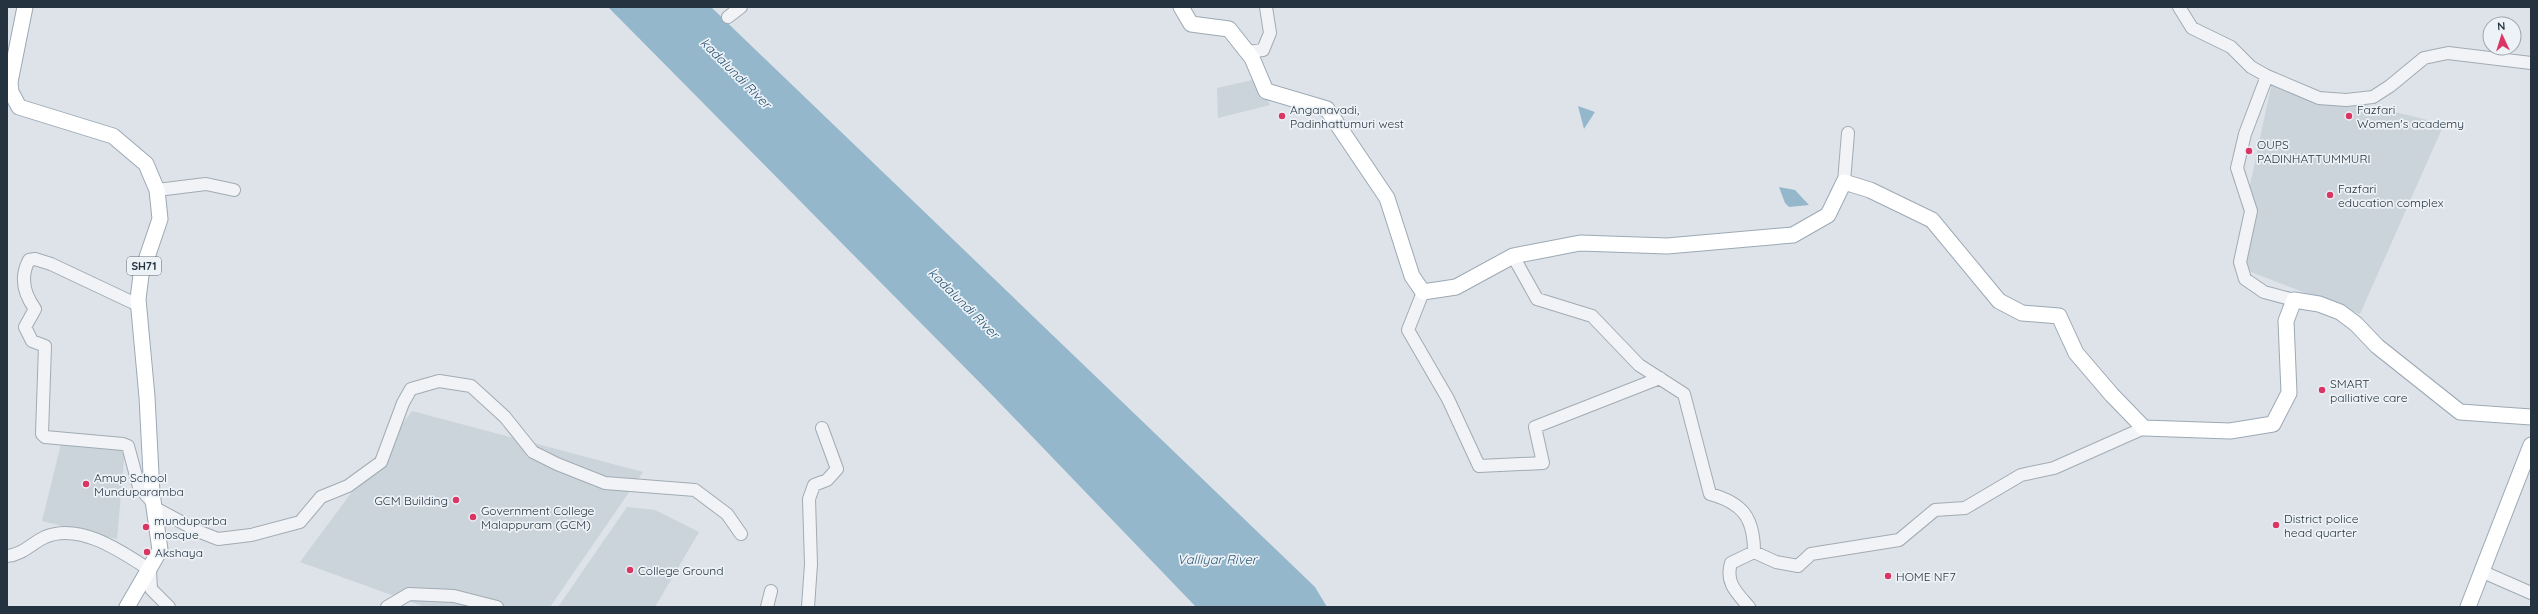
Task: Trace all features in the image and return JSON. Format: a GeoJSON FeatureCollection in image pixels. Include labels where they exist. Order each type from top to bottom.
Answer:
{"type":"FeatureCollection","features":[{"type":"Feature","properties":{"kind":"main road","name":"SH71"},"geometry":{"type":"LineString","coordinates":[[25,7],[10,82],[11,92],[19,107],[112,136],[146,164],[157,190],[160,219],[141,275],[138,306],[154,506],[160,550],[150,570],[126,607]]}},
{"type":"Feature","properties":{"kind":"main road"},"geometry":{"type":"LineString","coordinates":[[1181,7],[1191,24],[1229,29],[1247,52],[1266,91],[1327,109],[1387,198],[1412,276],[1423,292],[1456,287],[1513,256],[1580,243],[1667,246],[1793,235],[1828,216],[1844,182],[1870,190],[1932,220],[1998,301],[2022,313],[2059,316],[2076,353],[2112,396],[2144,428],[2230,431],[2273,424],[2289,392],[2286,321],[2294,300],[2319,304],[2340,312],[2356,324],[2377,346],[2460,412],[2531,417]]}},
{"type":"Feature","properties":{"kind":"main road"},"geometry":{"type":"LineString","coordinates":[[2468,607],[2483,572],[2531,445]]}},
{"type":"Feature","properties":{"kind":"street"},"geometry":{"type":"LineString","coordinates":[[728,17],[741,7]]}},
{"type":"Feature","properties":{"kind":"street"},"geometry":{"type":"LineString","coordinates":[[1247,52],[1263,50],[1270,33],[1266,7]]}},
{"type":"Feature","properties":{"kind":"street"},"geometry":{"type":"LineString","coordinates":[[2179,7],[2192,28],[2231,47],[2251,67],[2267,76],[2319,98],[2346,100],[2373,97],[2390,86],[2424,58],[2448,53],[2531,63]]}},
{"type":"Feature","properties":{"kind":"street"},"geometry":{"type":"LineString","coordinates":[[2267,76],[2245,134],[2237,168],[2251,211],[2240,262],[2245,279],[2264,292],[2294,300]]}},
{"type":"Feature","properties":{"kind":"street"},"geometry":{"type":"LineString","coordinates":[[1844,182],[1848,134]]}},
{"type":"Feature","properties":{"kind":"street"},"geometry":{"type":"LineString","coordinates":[[157,190],[206,184],[234,190]]}},
{"type":"Feature","properties":{"kind":"street"},"geometry":{"type":"LineString","coordinates":[[1513,256],[1537,299],[1592,316],[1639,365],[1684,394],[1710,494],[1728,499],[1746,513],[1754,534],[1754,552]]}},
{"type":"Feature","properties":{"kind":"street"},"geometry":{"type":"LineString","coordinates":[[138,306],[51,264],[36,259],[29,260],[23,277],[27,294],[35,309],[24,327],[32,341],[46,346],[42,434],[45,437],[123,444],[128,446],[139,487],[154,506],[200,532],[218,538],[252,535],[300,522],[321,497],[348,486],[381,462],[403,403],[411,388],[439,380],[471,386],[505,417],[533,452],[557,464],[605,484],[695,490],[727,514],[741,534]]}},
{"type":"Feature","properties":{"kind":"street"},"geometry":{"type":"LineString","coordinates":[[1423,292],[1408,330],[1448,399],[1479,466],[1543,463],[1535,427],[1660,378]]}},
{"type":"Feature","properties":{"kind":"street"},"geometry":{"type":"LineString","coordinates":[[808,607],[811,564],[809,498],[814,486],[827,480],[837,469],[822,428]]}},
{"type":"Feature","properties":{"kind":"street"},"geometry":{"type":"LineString","coordinates":[[1754,552],[1776,562],[1798,566],[1811,554],[1899,540],[1935,510],[1965,508],[2021,475],[2054,468],[2144,428]]}},
{"type":"Feature","properties":{"kind":"street"},"geometry":{"type":"LineString","coordinates":[[7,556],[16,555],[46,537],[65,532],[94,539],[124,553],[150,570],[151,589],[169,607]]}},
{"type":"Feature","properties":{"kind":"street"},"geometry":{"type":"LineString","coordinates":[[1749,607],[1733,590],[1728,572],[1731,563],[1754,552]]}},
{"type":"Feature","properties":{"kind":"street"},"geometry":{"type":"LineString","coordinates":[[2483,572],[2531,593]]}},
{"type":"Feature","properties":{"kind":"street"},"geometry":{"type":"LineString","coordinates":[[767,607],[770,591]]}},
{"type":"Feature","properties":{"kind":"street"},"geometry":{"type":"LineString","coordinates":[[387,607],[409,594],[454,596],[497,607]]}},
{"type":"Feature","properties":{"kind":"shaded area"},"geometry":{"type":"Polygon","coordinates":[[[1257,79],[1270,105],[1218,118],[1217,88],[1257,79]]]}},
{"type":"Feature","properties":{"kind":"shaded area","name":"Fazfari education complex"},"geometry":{"type":"Polygon","coordinates":[[[2272,82],[2444,124],[2360,314],[2233,265],[2272,82]]]}},
{"type":"Feature","properties":{"kind":"shaded area","name":"Government College Malappuram (GCM)"},"geometry":{"type":"Polygon","coordinates":[[[412,411],[643,472],[550,607],[425,607],[300,562],[412,411]]]}},
{"type":"Feature","properties":{"kind":"shaded area","name":"Amup School Munduparamba"},"geometry":{"type":"Polygon","coordinates":[[[62,440],[125,448],[117,539],[42,521],[62,440]]]}},
{"type":"Feature","properties":{"kind":"shaded area","name":"College Ground"},"geometry":{"type":"Polygon","coordinates":[[[627,507],[655,510],[699,532],[655,607],[558,607],[627,507]]]}},
{"type":"Feature","properties":{"kind":"water","name":"Valliyar River"},"geometry":{"type":"Polygon","coordinates":[[[608,7],[711,7],[1315,587],[1327,607],[1196,607],[995,398],[608,7]]]}},
{"type":"Feature","properties":{"kind":"water"},"geometry":{"type":"Polygon","coordinates":[[[1578,106],[1595,112],[1584,129],[1578,106]]]}},
{"type":"Feature","properties":{"kind":"water"},"geometry":{"type":"Polygon","coordinates":[[[1779,187],[1795,190],[1809,205],[1789,207],[1785,203],[1779,187]]]}},
{"type":"Feature","properties":{"kind":"place","name":"Anganavadi, Padinhattumuri west"},"geometry":{"type":"Point","coordinates":[1282,116]}},
{"type":"Feature","properties":{"kind":"place","name":"Fazfari Women's academy"},"geometry":{"type":"Point","coordinates":[2349,116]}},
{"type":"Feature","properties":{"kind":"place","name":"OUPS PADINHATTUMMURI"},"geometry":{"type":"Point","coordinates":[2249,151]}},
{"type":"Feature","properties":{"kind":"place","name":"Fazfari education complex"},"geometry":{"type":"Point","coordinates":[2330,195]}},
{"type":"Feature","properties":{"kind":"place","name":"SMART palliative care"},"geometry":{"type":"Point","coordinates":[2322,390]}},
{"type":"Feature","properties":{"kind":"place","name":"Amup School Munduparamba"},"geometry":{"type":"Point","coordinates":[86,484]}},
{"type":"Feature","properties":{"kind":"place","name":"GCM Building"},"geometry":{"type":"Point","coordinates":[456,500]}},
{"type":"Feature","properties":{"kind":"place","name":"Government College Malappuram (GCM)"},"geometry":{"type":"Point","coordinates":[473,517]}},
{"type":"Feature","properties":{"kind":"place","name":"District police head quarter"},"geometry":{"type":"Point","coordinates":[2276,525]}},
{"type":"Feature","properties":{"kind":"place","name":"munduparba mosque"},"geometry":{"type":"Point","coordinates":[146,527]}},
{"type":"Feature","properties":{"kind":"place","name":"Akshaya"},"geometry":{"type":"Point","coordinates":[147,552]}},
{"type":"Feature","properties":{"kind":"place","name":"College Ground"},"geometry":{"type":"Point","coordinates":[630,570]}},
{"type":"Feature","properties":{"kind":"place","name":"HOME NF7"},"geometry":{"type":"Point","coordinates":[1888,576]}},
{"type":"Feature","properties":{"kind":"water label","name":"kadalundi River"},"geometry":{"type":"Point","coordinates":[736,73]}},
{"type":"Feature","properties":{"kind":"water label","name":"kadalundi River"},"geometry":{"type":"Point","coordinates":[964,303]}}]}
